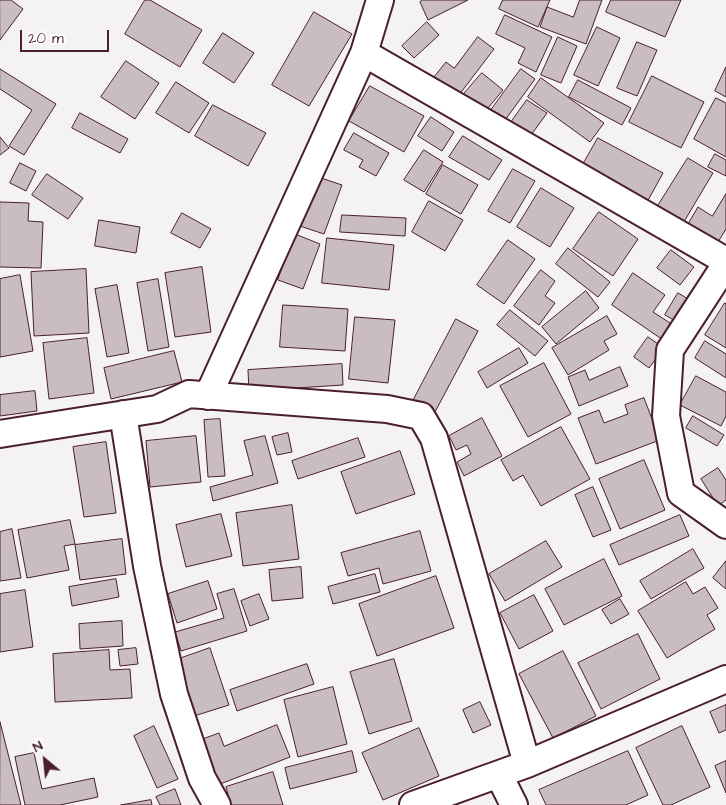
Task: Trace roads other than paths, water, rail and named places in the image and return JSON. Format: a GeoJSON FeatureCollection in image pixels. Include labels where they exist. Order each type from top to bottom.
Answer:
{"type":"FeatureCollection","features":[{"type":"Feature","properties":{"kind":"street"},"geometry":{"type":"LineString","coordinates":[[208,396],[364,53],[380,0]]}},
{"type":"Feature","properties":{"kind":"street"},"geometry":{"type":"LineString","coordinates":[[364,53],[726,262],[670,350],[666,416],[681,493],[726,524]]}},
{"type":"Feature","properties":{"kind":"street"},"geometry":{"type":"LineString","coordinates":[[0,434],[157,409],[189,394],[387,409],[421,416],[434,438],[527,764]]}},
{"type":"Feature","properties":{"kind":"street"},"geometry":{"type":"LineString","coordinates":[[123,414],[147,566],[174,694],[202,778],[217,805]]}},
{"type":"Feature","properties":{"kind":"street"},"geometry":{"type":"LineString","coordinates":[[413,805],[527,764],[726,679]]}},
{"type":"Feature","properties":{"kind":"street"},"geometry":{"type":"LineString","coordinates":[[499,774],[514,805]]}}]}
